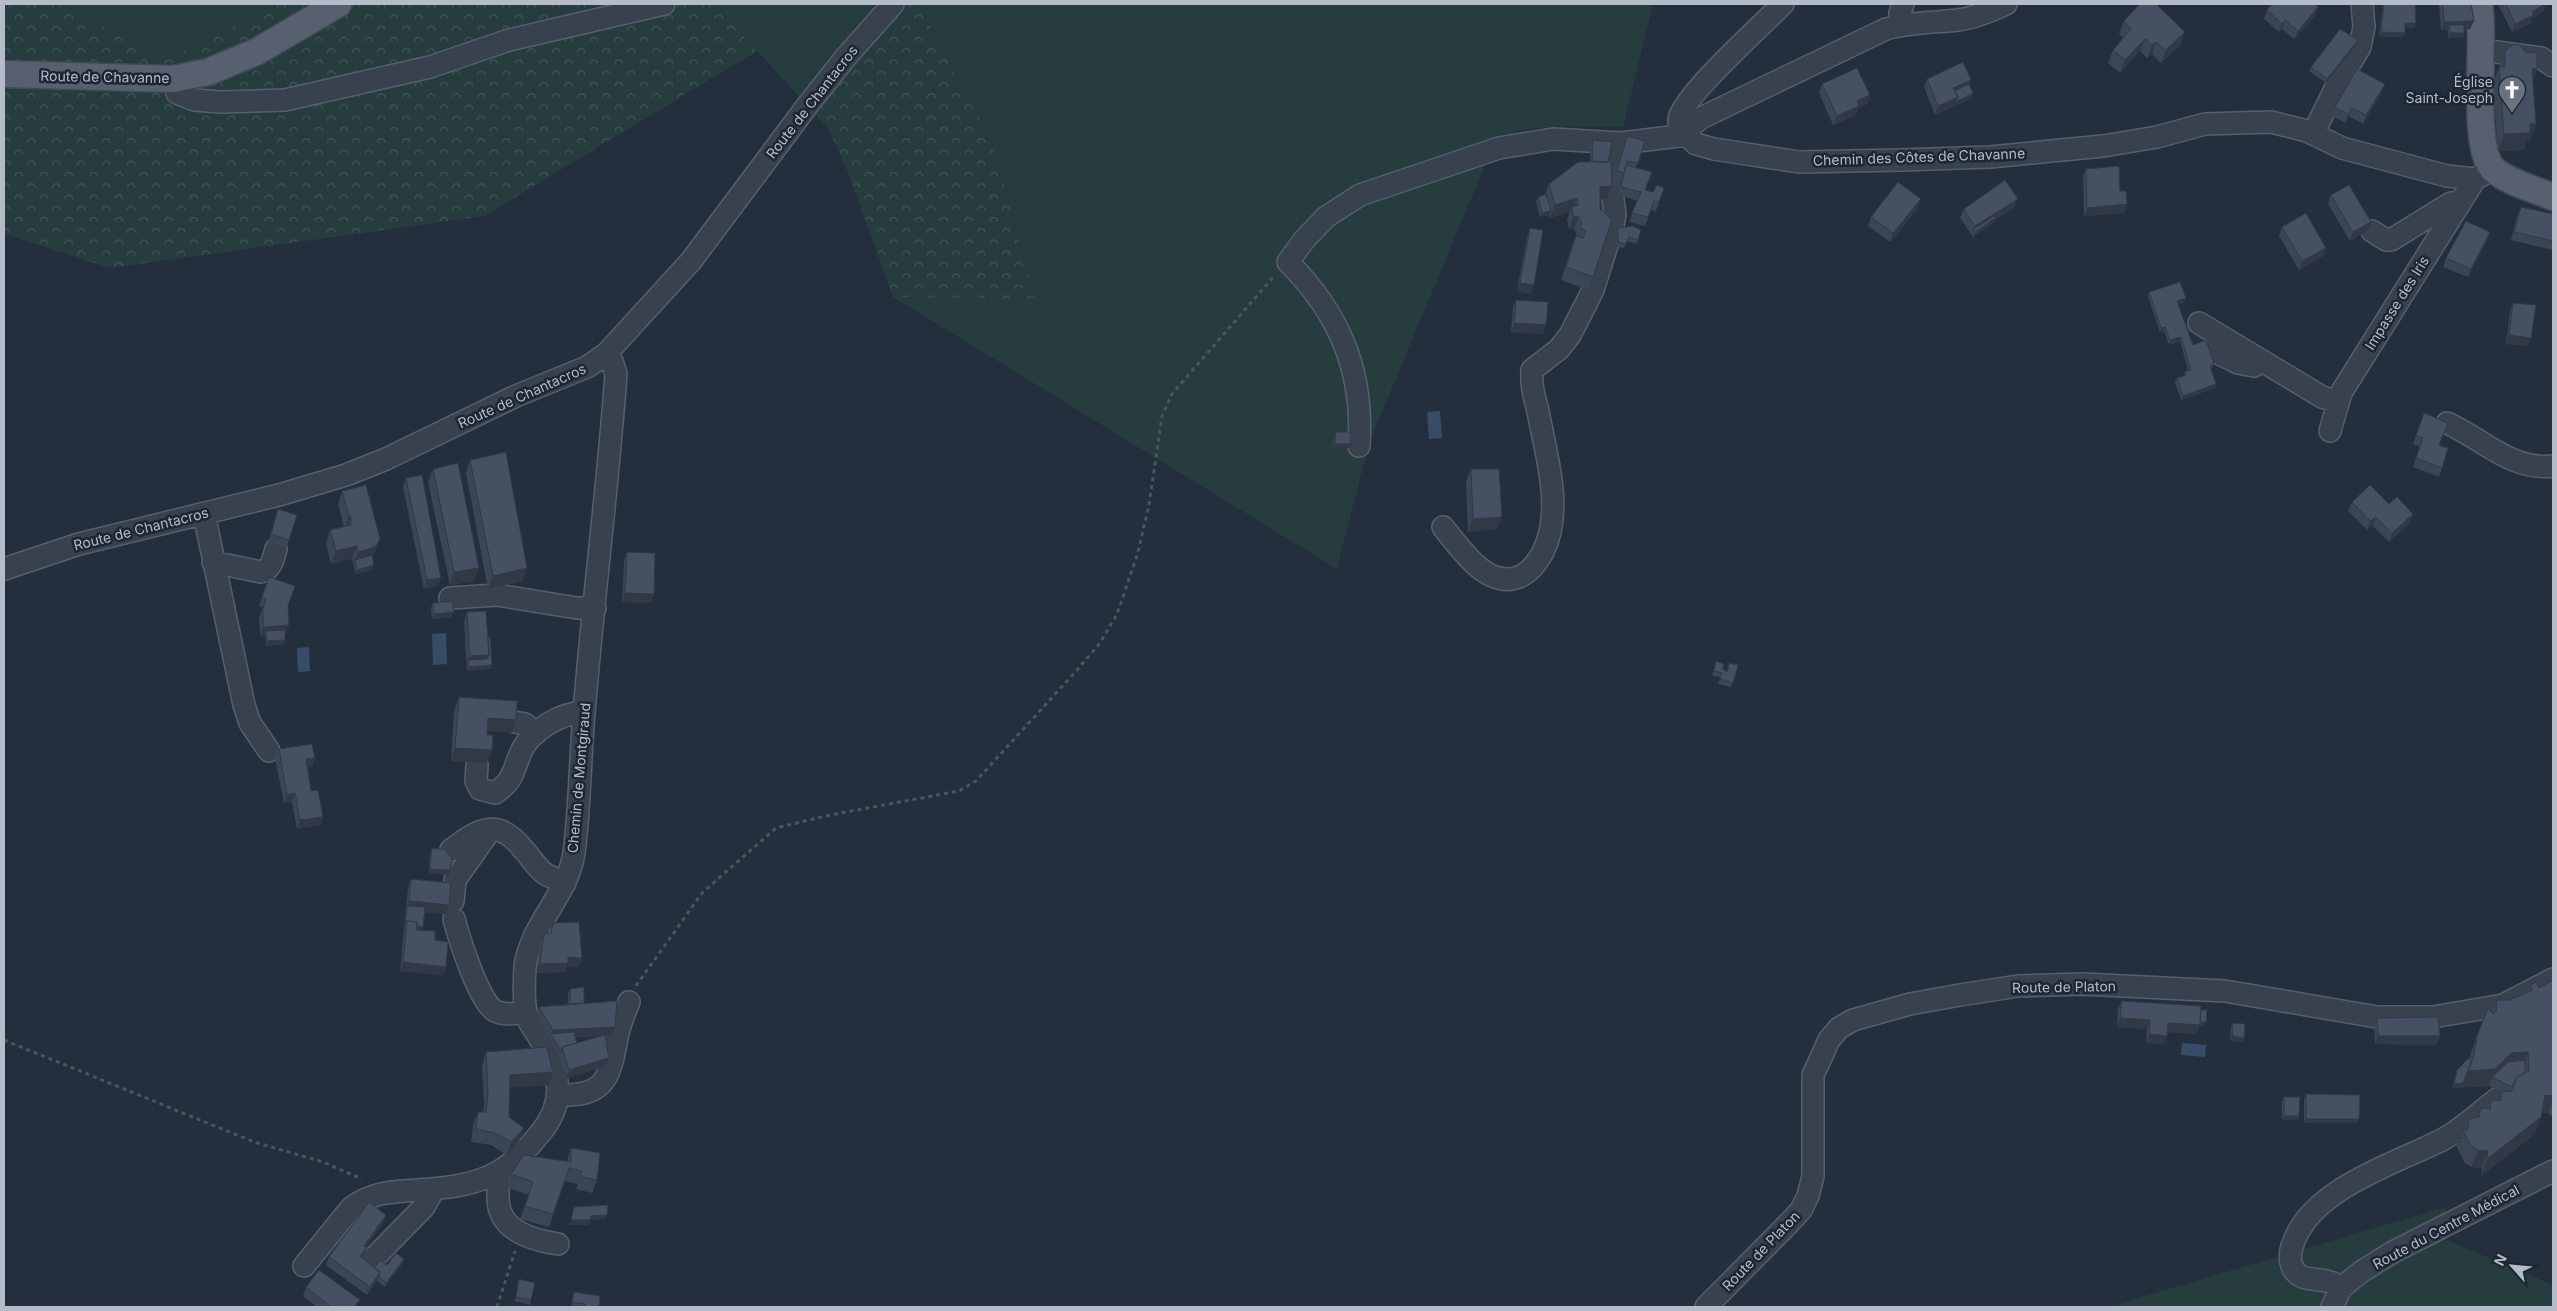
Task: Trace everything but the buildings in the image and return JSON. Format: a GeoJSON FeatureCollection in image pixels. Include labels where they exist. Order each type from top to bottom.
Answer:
{"type":"FeatureCollection","features":[{"type":"Feature","properties":{"kind":"main road","name":"Route de Chavanne"},"geometry":{"type":"LineString","coordinates":[[4,74],[173,79],[208,72],[256,52],[338,4]]}},
{"type":"Feature","properties":{"kind":"main road"},"geometry":{"type":"LineString","coordinates":[[2480,4],[2484,174],[2553,197]]}},
{"type":"Feature","properties":{"kind":"street"},"geometry":{"type":"LineString","coordinates":[[173,79],[177,93],[194,100],[241,102],[285,100],[430,67],[509,40],[664,4]]}},
{"type":"Feature","properties":{"kind":"street","name":"Route de Chantacros"},"geometry":{"type":"LineString","coordinates":[[4,569],[79,544],[279,495],[346,475],[378,462],[516,396],[587,367],[606,354],[691,261],[807,106],[846,57],[893,4]]}},
{"type":"Feature","properties":{"kind":"street"},"geometry":{"type":"LineString","coordinates":[[1688,135],[1680,127],[1678,119],[1689,99],[1783,4]]}},
{"type":"Feature","properties":{"kind":"street"},"geometry":{"type":"LineString","coordinates":[[1688,135],[1691,126],[1701,118],[1852,45],[1902,14],[1960,20],[1987,13],[2006,4]]}},
{"type":"Feature","properties":{"kind":"street"},"geometry":{"type":"LineString","coordinates":[[2313,134],[2338,83],[2360,47],[2364,27],[2362,4]]}},
{"type":"Feature","properties":{"kind":"street"},"geometry":{"type":"LineString","coordinates":[[2482,50],[2540,58],[2553,66]]}},
{"type":"Feature","properties":{"kind":"street","name":"Chemin des Côtes de Chavanne"},"geometry":{"type":"LineString","coordinates":[[1688,135],[1696,144],[1714,149],[1799,162],[1990,157],[2103,146],[2157,137],[2205,124],[2240,121],[2271,122],[2313,134],[2342,148],[2447,176],[2484,174]]}},
{"type":"Feature","properties":{"kind":"street"},"geometry":{"type":"LineString","coordinates":[[1359,446],[1361,419],[1358,394],[1341,336],[1330,312],[1288,262],[1304,240],[1326,217],[1360,195],[1499,148],[1553,138],[1621,143],[1688,135]]}},
{"type":"Feature","properties":{"kind":"street"},"geometry":{"type":"LineString","coordinates":[[1443,527],[1468,557],[1493,578],[1506,580],[1519,577],[1529,571],[1548,543],[1553,522],[1552,501],[1543,437],[1531,388],[1532,370],[1559,349],[1570,335],[1593,290],[1613,226],[1614,214],[1610,178],[1621,143]]}},
{"type":"Feature","properties":{"kind":"street","name":"Impasse des Iris"},"geometry":{"type":"LineString","coordinates":[[2330,431],[2338,402],[2346,385],[2459,204],[2484,174]]}},
{"type":"Feature","properties":{"kind":"street"},"geometry":{"type":"LineString","coordinates":[[2372,231],[2386,240],[2390,240],[2451,203],[2459,204]]}},
{"type":"Feature","properties":{"kind":"street"},"geometry":{"type":"LineString","coordinates":[[2199,324],[2322,397],[2338,402]]}},
{"type":"Feature","properties":{"kind":"street"},"geometry":{"type":"LineString","coordinates":[[2212,350],[2238,363],[2272,367]]}},
{"type":"Feature","properties":{"kind":"street","name":"Chemin de Montgiraud"},"geometry":{"type":"LineString","coordinates":[[559,1095],[554,1067],[526,1012],[524,1000],[526,965],[533,938],[565,883],[574,855],[584,712],[616,374],[606,354]]}},
{"type":"Feature","properties":{"kind":"street"},"geometry":{"type":"LineString","coordinates":[[2447,423],[2465,431],[2506,458],[2522,464],[2553,466]]}},
{"type":"Feature","properties":{"kind":"street"},"geometry":{"type":"LineString","coordinates":[[204,514],[244,705],[250,723],[269,751]]}},
{"type":"Feature","properties":{"kind":"street"},"geometry":{"type":"LineString","coordinates":[[213,562],[261,572],[267,570],[271,565],[276,549]]}},
{"type":"Feature","properties":{"kind":"street"},"geometry":{"type":"LineString","coordinates":[[453,604],[497,595],[577,608],[594,614]]}},
{"type":"Feature","properties":{"kind":"street"},"geometry":{"type":"LineString","coordinates":[[477,765],[476,780],[480,789],[495,793],[510,782],[521,752],[526,743],[535,734],[567,713],[584,712]]}},
{"type":"Feature","properties":{"kind":"street"},"geometry":{"type":"LineString","coordinates":[[514,722],[525,724],[535,734]]}},
{"type":"Feature","properties":{"kind":"street"},"geometry":{"type":"LineString","coordinates":[[451,850],[471,834],[491,828],[509,834],[517,840],[543,873],[565,883]]}},
{"type":"Feature","properties":{"kind":"street"},"geometry":{"type":"LineString","coordinates":[[491,828],[455,880],[454,910],[460,941],[483,997],[490,1007],[503,1013],[526,1012]]}},
{"type":"Feature","properties":{"kind":"street","name":"Route de Platon"},"geometry":{"type":"LineString","coordinates":[[1706,1307],[1801,1210],[1808,1196],[1814,1176],[1813,1075],[1829,1040],[1839,1028],[1853,1020],[1910,1004],[1960,995],[2018,986],[2082,984],[2225,991],[2377,1016],[2433,1017],[2503,1005],[2553,979]]}},
{"type":"Feature","properties":{"kind":"street"},"geometry":{"type":"LineString","coordinates":[[304,1266],[351,1208],[370,1195],[390,1191],[477,1183],[498,1174],[523,1153],[543,1130],[557,1108],[559,1095],[574,1095],[591,1091],[608,1078],[621,1022],[629,1002]]}},
{"type":"Feature","properties":{"kind":"street"},"geometry":{"type":"LineString","coordinates":[[2341,1288],[2325,1279],[2307,1279],[2299,1275],[2290,1262],[2291,1250],[2296,1235],[2306,1221],[2325,1202],[2349,1185],[2450,1135],[2497,1099]]}},
{"type":"Feature","properties":{"kind":"street","name":"Route du Centre Médical"},"geometry":{"type":"LineString","coordinates":[[2332,1307],[2341,1288],[2361,1272],[2394,1252],[2553,1171]]}},
{"type":"Feature","properties":{"kind":"street"},"geometry":{"type":"LineString","coordinates":[[498,1174],[500,1212],[504,1220],[522,1234],[558,1244]]}},
{"type":"Feature","properties":{"kind":"street"},"geometry":{"type":"LineString","coordinates":[[366,1266],[424,1207],[434,1188]]}},
{"type":"Feature","properties":{"kind":"path"},"geometry":{"type":"LineString","coordinates":[[629,1002],[640,979],[702,893],[776,828],[830,815],[959,791],[976,781],[1077,670],[1100,643],[1117,614],[1128,588],[1149,505],[1162,416],[1172,394],[1288,262]]}},
{"type":"Feature","properties":{"kind":"path"},"geometry":{"type":"LineString","coordinates":[[4,1040],[254,1142],[323,1162],[390,1191]]}},
{"type":"Feature","properties":{"kind":"path"},"geometry":{"type":"LineString","coordinates":[[496,1307],[522,1234]]}},
{"type":"Feature","properties":{"kind":"green space"},"geometry":{"type":"Polygon","coordinates":[[[4,4],[61,4],[166,60],[276,4],[714,4],[757,51],[484,216],[110,268],[4,234],[4,4]]]}},
{"type":"Feature","properties":{"kind":"green space"},"geometry":{"type":"Polygon","coordinates":[[[61,4],[276,4],[166,60],[61,4]]]}},
{"type":"Feature","properties":{"kind":"green space"},"geometry":{"type":"Polygon","coordinates":[[[714,4],[906,4],[813,112],[714,4]]]}},
{"type":"Feature","properties":{"kind":"green space"},"geometry":{"type":"Polygon","coordinates":[[[906,4],[919,4],[992,141],[1035,299],[893,297],[846,167],[829,130],[813,112],[906,4]]]}},
{"type":"Feature","properties":{"kind":"green space"},"geometry":{"type":"Polygon","coordinates":[[[919,4],[1653,4],[1623,127],[1575,126],[1542,128],[1526,130],[1496,139],[1369,443],[1337,569],[893,297],[1035,298],[992,141],[919,4]]]}},
{"type":"Feature","properties":{"kind":"green space"},"geometry":{"type":"Polygon","coordinates":[[[2446,1207],[2437,1236],[2553,1285],[2553,1307],[2108,1307],[2446,1207]]]}},
{"type":"Feature","properties":{"kind":"water"},"geometry":{"type":"Polygon","coordinates":[[[1440,411],[1442,438],[1429,439],[1427,412],[1440,411]]]}},
{"type":"Feature","properties":{"kind":"water"},"geometry":{"type":"Polygon","coordinates":[[[446,633],[447,664],[433,665],[432,634],[446,633]]]}},
{"type":"Feature","properties":{"kind":"water"},"geometry":{"type":"Polygon","coordinates":[[[309,647],[310,671],[298,672],[297,648],[309,647]]]}},
{"type":"Feature","properties":{"kind":"water"},"geometry":{"type":"Polygon","coordinates":[[[2182,1043],[2206,1045],[2205,1057],[2181,1055],[2182,1043]]]}},
{"type":"Feature","properties":{"kind":"place","name":"Église Saint-Joseph"},"geometry":{"type":"Point","coordinates":[2512,114]}}]}
